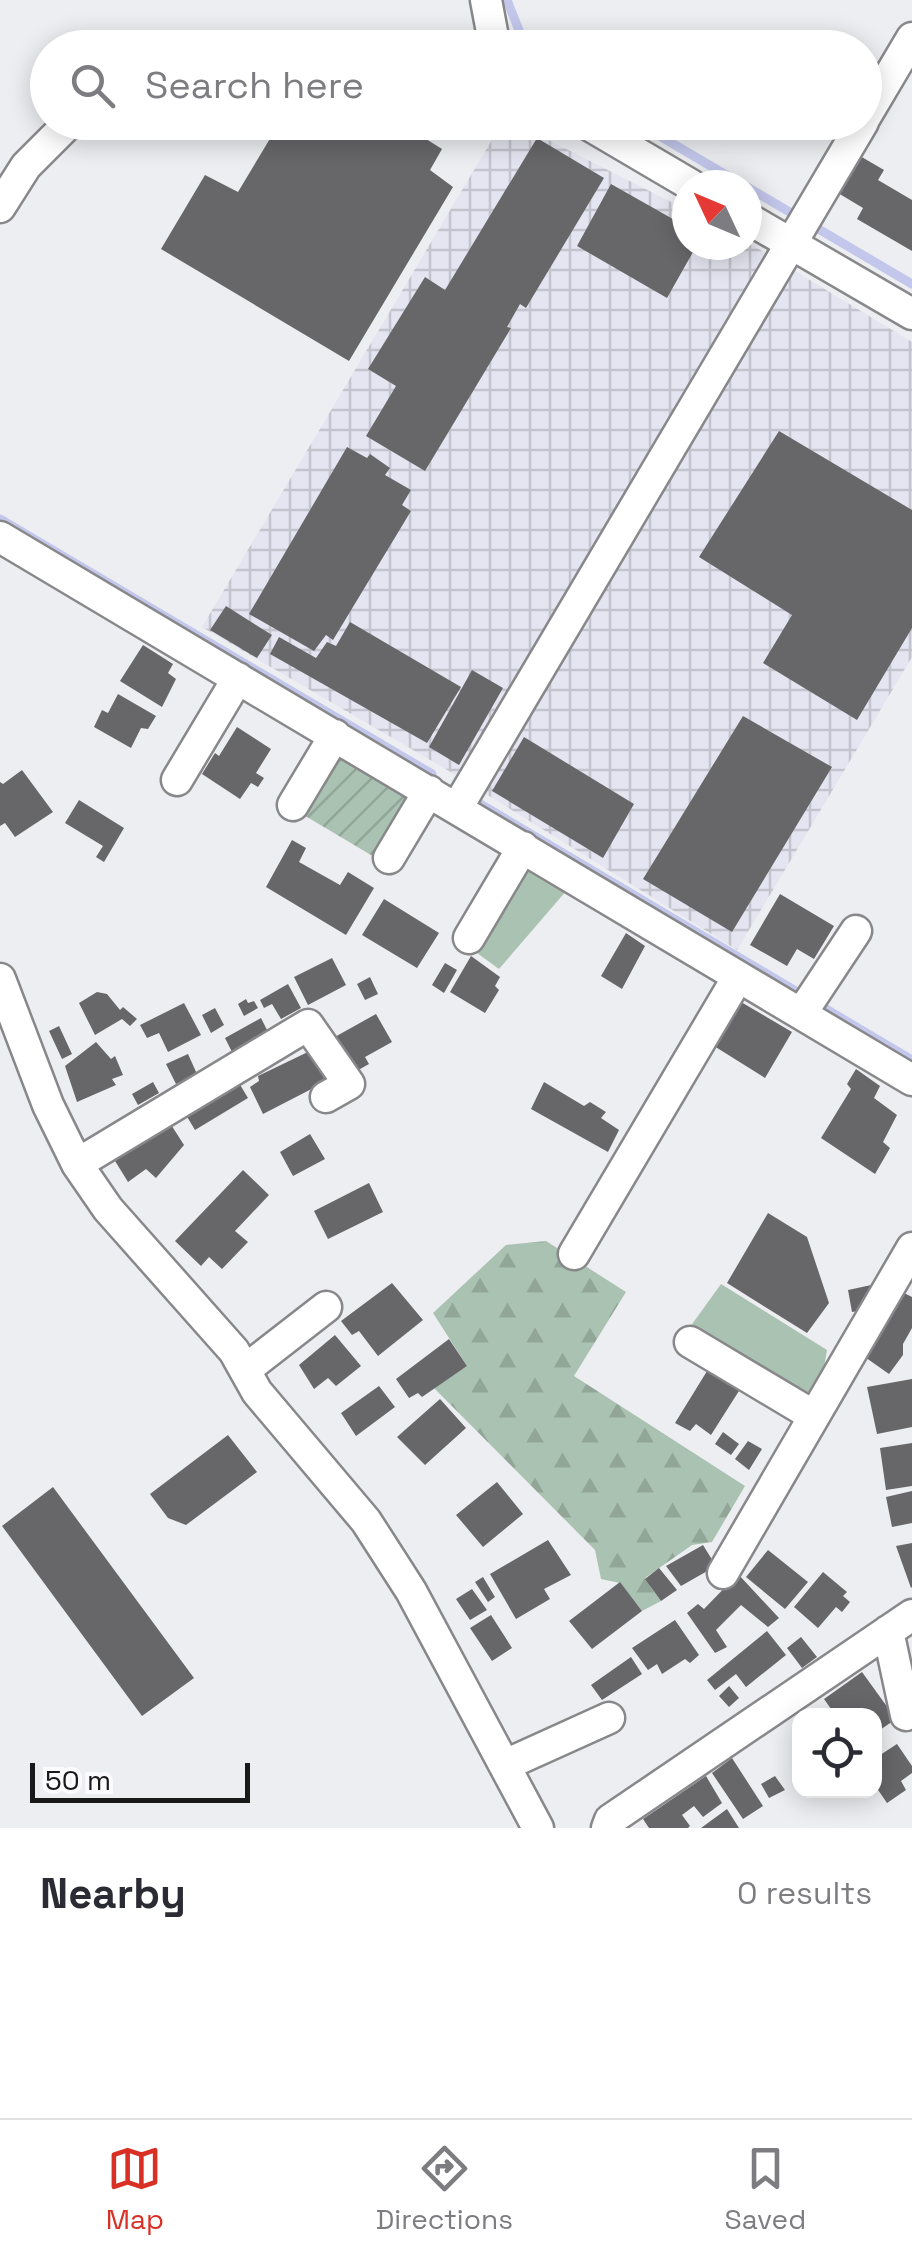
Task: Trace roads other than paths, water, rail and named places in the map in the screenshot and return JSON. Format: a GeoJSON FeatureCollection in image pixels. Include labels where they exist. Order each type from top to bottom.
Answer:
{"type":"FeatureCollection","features":[{"type":"Feature","properties":{"kind":"street"},"geometry":{"type":"LineString","coordinates":[[882,90],[912,38]]}},
{"type":"Feature","properties":{"kind":"street"},"geometry":{"type":"LineString","coordinates":[[0,207],[26,166],[52,140]]}},
{"type":"Feature","properties":{"kind":"street"},"geometry":{"type":"LineString","coordinates":[[615,140],[672,174]]}},
{"type":"Feature","properties":{"kind":"street"},"geometry":{"type":"LineString","coordinates":[[457,808],[853,140]]}},
{"type":"Feature","properties":{"kind":"street"},"geometry":{"type":"LineString","coordinates":[[762,227],[912,314]]}},
{"type":"Feature","properties":{"kind":"street"},"geometry":{"type":"LineString","coordinates":[[0,538],[429,790],[738,978],[810,1003],[892,1050],[912,1080]]}},
{"type":"Feature","properties":{"kind":"street"},"geometry":{"type":"LineString","coordinates":[[178,780],[238,678]]}},
{"type":"Feature","properties":{"kind":"street"},"geometry":{"type":"LineString","coordinates":[[293,805],[336,735]]}},
{"type":"Feature","properties":{"kind":"street"},"geometry":{"type":"LineString","coordinates":[[389,858],[429,790]]}},
{"type":"Feature","properties":{"kind":"street"},"geometry":{"type":"LineString","coordinates":[[468,938],[523,847]]}},
{"type":"Feature","properties":{"kind":"street"},"geometry":{"type":"LineString","coordinates":[[810,1003],[856,931]]}},
{"type":"Feature","properties":{"kind":"street"},"geometry":{"type":"LineString","coordinates":[[574,1254],[738,978]]}},
{"type":"Feature","properties":{"kind":"street"},"geometry":{"type":"LineString","coordinates":[[0,979],[48,1105],[76,1164],[108,1209],[234,1351],[256,1392],[366,1521],[411,1591],[538,1828]]}},
{"type":"Feature","properties":{"kind":"street"},"geometry":{"type":"LineString","coordinates":[[76,1164],[308,1025],[349,1084],[326,1097]]}},
{"type":"Feature","properties":{"kind":"street"},"geometry":{"type":"LineString","coordinates":[[723,1572],[912,1248]]}},
{"type":"Feature","properties":{"kind":"street"},"geometry":{"type":"LineString","coordinates":[[245,1370],[326,1308]]}},
{"type":"Feature","properties":{"kind":"street"},"geometry":{"type":"LineString","coordinates":[[690,1342],[814,1416]]}},
{"type":"Feature","properties":{"kind":"street"},"geometry":{"type":"LineString","coordinates":[[900,1623],[906,1716]]}},
{"type":"Feature","properties":{"kind":"street"},"geometry":{"type":"LineString","coordinates":[[607,1828],[610,1820],[900,1623]]}},
{"type":"Feature","properties":{"kind":"street"},"geometry":{"type":"LineString","coordinates":[[504,1765],[609,1718]]}},
{"type":"Feature","properties":{"kind":"waterway"},"geometry":{"type":"LineString","coordinates":[[507,0],[519,30]]}},
{"type":"Feature","properties":{"kind":"waterway"},"geometry":{"type":"LineString","coordinates":[[667,140],[718,170]]}},
{"type":"Feature","properties":{"kind":"waterway"},"geometry":{"type":"LineString","coordinates":[[762,196],[912,284]]}},
{"type":"Feature","properties":{"kind":"waterway"},"geometry":{"type":"LineString","coordinates":[[0,519],[432,774]]}},
{"type":"Feature","properties":{"kind":"waterway"},"geometry":{"type":"LineString","coordinates":[[477,802],[912,1060]]}}]}
